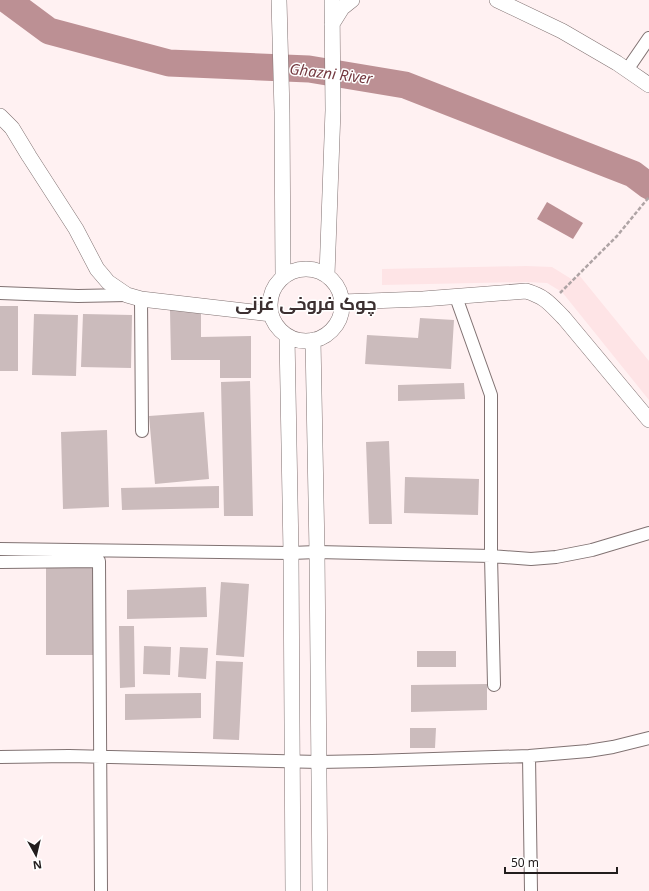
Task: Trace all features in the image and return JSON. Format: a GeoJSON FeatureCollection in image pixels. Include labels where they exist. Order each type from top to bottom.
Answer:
{"type":"FeatureCollection","features":[{"type":"Feature","properties":{"kind":"street"},"geometry":{"type":"LineString","coordinates":[[279,0],[282,112],[283,277]]}},
{"type":"Feature","properties":{"kind":"street"},"geometry":{"type":"LineString","coordinates":[[497,0],[562,31],[649,85]]}},
{"type":"Feature","properties":{"kind":"street"},"geometry":{"type":"LineString","coordinates":[[327,276],[333,110],[332,31],[343,2]]}},
{"type":"Feature","properties":{"kind":"street"},"geometry":{"type":"LineString","coordinates":[[627,70],[649,38]]}},
{"type":"Feature","properties":{"kind":"street"},"geometry":{"type":"LineString","coordinates":[[0,116],[12,128],[76,229],[97,269],[108,282],[127,295]]}},
{"type":"Feature","properties":{"kind":"street"},"geometry":{"type":"LineString","coordinates":[[304,269],[316,270],[327,276],[338,287],[342,302],[341,315],[335,327],[325,336],[313,340],[300,341],[287,336],[277,327],[271,314],[270,300],[274,287],[283,277],[293,271],[304,269]]}},
{"type":"Feature","properties":{"kind":"street"},"geometry":{"type":"LineString","coordinates":[[342,302],[456,297],[526,291],[540,295],[550,304],[649,420]]}},
{"type":"Feature","properties":{"kind":"street"},"geometry":{"type":"LineString","coordinates":[[0,293],[78,296],[127,295],[141,299],[271,314]]}},
{"type":"Feature","properties":{"kind":"street"},"geometry":{"type":"LineString","coordinates":[[456,297],[491,395],[491,556],[494,685]]}},
{"type":"Feature","properties":{"kind":"street"},"geometry":{"type":"LineString","coordinates":[[141,299],[142,431]]}},
{"type":"Feature","properties":{"kind":"street"},"geometry":{"type":"LineString","coordinates":[[287,336],[291,553],[293,891]]}},
{"type":"Feature","properties":{"kind":"street"},"geometry":{"type":"LineString","coordinates":[[313,340],[317,552],[320,891]]}},
{"type":"Feature","properties":{"kind":"street"},"geometry":{"type":"LineString","coordinates":[[0,549],[291,553],[317,552],[491,556],[531,559],[556,557],[592,550],[649,533]]}},
{"type":"Feature","properties":{"kind":"street"},"geometry":{"type":"LineString","coordinates":[[0,562],[99,561],[101,891]]}},
{"type":"Feature","properties":{"kind":"street"},"geometry":{"type":"LineString","coordinates":[[0,757],[101,757],[318,762],[528,756],[588,751],[614,747],[649,738]]}},
{"type":"Feature","properties":{"kind":"street"},"geometry":{"type":"LineString","coordinates":[[528,756],[531,891]]}},
{"type":"Feature","properties":{"kind":"path"},"geometry":{"type":"LineString","coordinates":[[550,304],[617,236],[649,197]]}},
{"type":"Feature","properties":{"kind":"shaded area"},"geometry":{"type":"Polygon","coordinates":[[[547,202],[583,223],[573,239],[537,219],[547,202]]]}},
{"type":"Feature","properties":{"kind":"shaded area"},"geometry":{"type":"Polygon","coordinates":[[[526,266],[552,267],[573,280],[579,275],[649,361],[649,400],[562,292],[547,283],[526,282],[382,285],[382,269],[526,266]]]}},
{"type":"Feature","properties":{"kind":"building"},"geometry":{"type":"Polygon","coordinates":[[[0,306],[18,306],[18,371],[0,371],[0,306]]]}},
{"type":"Feature","properties":{"kind":"building"},"geometry":{"type":"Polygon","coordinates":[[[170,310],[201,310],[201,337],[251,336],[251,378],[220,378],[220,360],[171,360],[170,310]]]}},
{"type":"Feature","properties":{"kind":"building"},"geometry":{"type":"Polygon","coordinates":[[[34,314],[78,315],[76,376],[32,375],[34,314]]]}},
{"type":"Feature","properties":{"kind":"building"},"geometry":{"type":"Polygon","coordinates":[[[83,314],[132,315],[131,368],[81,367],[83,314]]]}},
{"type":"Feature","properties":{"kind":"building"},"geometry":{"type":"Polygon","coordinates":[[[420,318],[454,320],[451,369],[365,364],[367,335],[418,338],[420,318]]]}},
{"type":"Feature","properties":{"kind":"building"},"geometry":{"type":"Polygon","coordinates":[[[250,381],[253,516],[224,516],[221,382],[250,381]]]}},
{"type":"Feature","properties":{"kind":"building"},"geometry":{"type":"Polygon","coordinates":[[[464,383],[465,399],[398,401],[398,385],[464,383]]]}},
{"type":"Feature","properties":{"kind":"building"},"geometry":{"type":"Polygon","coordinates":[[[204,412],[209,479],[155,484],[149,416],[204,412]]]}},
{"type":"Feature","properties":{"kind":"building"},"geometry":{"type":"Polygon","coordinates":[[[107,430],[109,507],[63,509],[61,432],[107,430]]]}},
{"type":"Feature","properties":{"kind":"building"},"geometry":{"type":"Polygon","coordinates":[[[389,441],[392,524],[369,524],[366,442],[389,441]]]}},
{"type":"Feature","properties":{"kind":"building"},"geometry":{"type":"Polygon","coordinates":[[[405,477],[479,479],[478,515],[404,513],[405,477]]]}},
{"type":"Feature","properties":{"kind":"building"},"geometry":{"type":"Polygon","coordinates":[[[219,486],[219,508],[122,510],[121,488],[219,486]]]}},
{"type":"Feature","properties":{"kind":"building"},"geometry":{"type":"Polygon","coordinates":[[[46,566],[96,566],[96,655],[46,655],[46,566]]]}},
{"type":"Feature","properties":{"kind":"building"},"geometry":{"type":"Polygon","coordinates":[[[221,582],[249,584],[244,657],[216,655],[221,582]]]}},
{"type":"Feature","properties":{"kind":"building"},"geometry":{"type":"Polygon","coordinates":[[[206,587],[207,617],[127,619],[127,590],[206,587]]]}},
{"type":"Feature","properties":{"kind":"building"},"geometry":{"type":"Polygon","coordinates":[[[119,626],[134,626],[135,687],[120,688],[119,626]]]}},
{"type":"Feature","properties":{"kind":"building"},"geometry":{"type":"Polygon","coordinates":[[[144,646],[171,647],[170,675],[143,674],[144,646]]]}},
{"type":"Feature","properties":{"kind":"building"},"geometry":{"type":"Polygon","coordinates":[[[180,647],[208,648],[206,679],[178,677],[180,647]]]}},
{"type":"Feature","properties":{"kind":"building"},"geometry":{"type":"Polygon","coordinates":[[[417,651],[456,651],[456,667],[417,667],[417,651]]]}},
{"type":"Feature","properties":{"kind":"building"},"geometry":{"type":"Polygon","coordinates":[[[216,661],[243,662],[239,740],[213,739],[216,661]]]}},
{"type":"Feature","properties":{"kind":"building"},"geometry":{"type":"Polygon","coordinates":[[[487,684],[487,710],[411,712],[411,685],[487,684]]]}},
{"type":"Feature","properties":{"kind":"building"},"geometry":{"type":"Polygon","coordinates":[[[201,693],[201,718],[125,720],[125,694],[201,693]]]}},
{"type":"Feature","properties":{"kind":"building"},"geometry":{"type":"Polygon","coordinates":[[[410,728],[436,728],[435,748],[410,748],[410,728]]]}},
{"type":"Feature","properties":{"kind":"waterway","name":"Ghazni River"},"geometry":{"type":"LineString","coordinates":[[7,0],[49,31],[169,63],[309,69],[405,85],[633,174],[649,186]]}},
{"type":"Feature","properties":{"kind":"district","name":"چوک فروخی غزنی"},"geometry":{"type":"Point","coordinates":[306,304]}}]}
